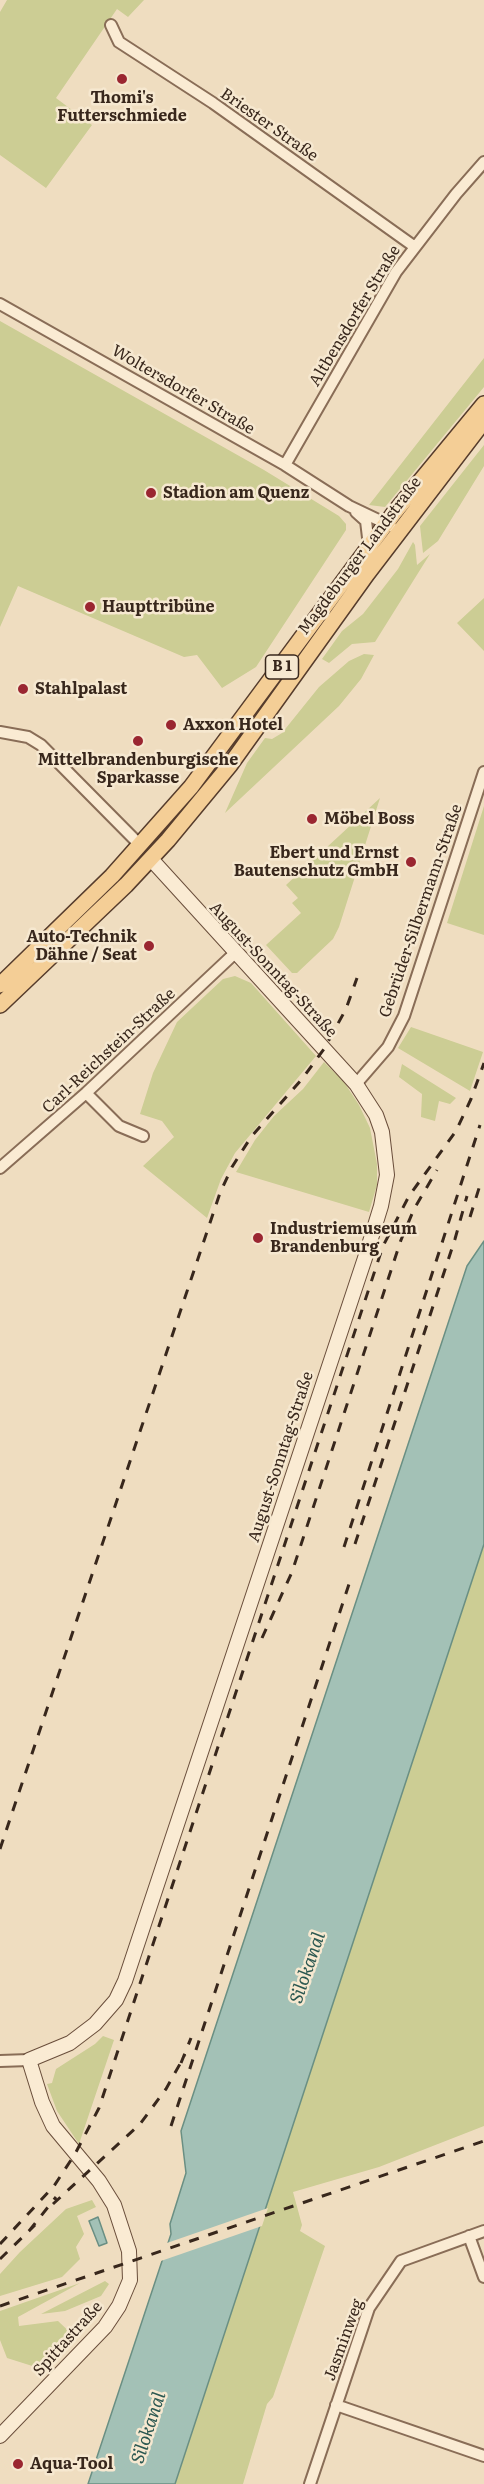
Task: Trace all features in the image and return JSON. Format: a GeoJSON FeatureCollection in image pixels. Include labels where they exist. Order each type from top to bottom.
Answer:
{"type":"FeatureCollection","features":[{"type":"Feature","properties":{"kind":"main road","name":"Magdeburger Landstraße"},"geometry":{"type":"LineString","coordinates":[[0,985],[84,904],[140,845],[217,754],[369,546],[484,404]]}},
{"type":"Feature","properties":{"kind":"main road","name":"Magdeburger Landstraße"},"geometry":{"type":"LineString","coordinates":[[0,1005],[151,859],[230,765],[401,530],[484,421]]}},
{"type":"Feature","properties":{"kind":"main road"},"geometry":{"type":"LineString","coordinates":[[140,845],[151,859]]}},
{"type":"Feature","properties":{"kind":"street","name":"Briester Straße"},"geometry":{"type":"LineString","coordinates":[[111,26],[119,42],[213,103],[415,247]]}},
{"type":"Feature","properties":{"kind":"street","name":"Altbensdorfer Straße"},"geometry":{"type":"LineString","coordinates":[[285,465],[379,299],[415,247],[484,162]]}},
{"type":"Feature","properties":{"kind":"street","name":"Woltersdorfer Straße"},"geometry":{"type":"LineString","coordinates":[[0,304],[285,465],[350,506],[401,530]]}},
{"type":"Feature","properties":{"kind":"street","name":"Woltersdorfer Straße"},"geometry":{"type":"LineString","coordinates":[[350,506],[366,521],[369,546]]}},
{"type":"Feature","properties":{"kind":"street"},"geometry":{"type":"LineString","coordinates":[[2,735],[28,738],[41,745],[140,845]]}},
{"type":"Feature","properties":{"kind":"street","name":"Gebrüder-Silbermann-Straße"},"geometry":{"type":"LineString","coordinates":[[356,1084],[388,1047],[404,1016],[484,772]]}},
{"type":"Feature","properties":{"kind":"street","name":"August-Sonntag-Straße"},"geometry":{"type":"LineString","coordinates":[[0,2061],[30,2060],[70,2043],[95,2024],[116,2000],[125,1981],[381,1206],[387,1174],[385,1145],[376,1115],[356,1084],[151,859]]}},
{"type":"Feature","properties":{"kind":"street","name":"Carl-Reichstein-Straße"},"geometry":{"type":"LineString","coordinates":[[0,1168],[86,1093],[235,953]]}},
{"type":"Feature","properties":{"kind":"street"},"geometry":{"type":"LineString","coordinates":[[86,1093],[119,1126],[143,1136]]}},
{"type":"Feature","properties":{"kind":"street","name":"Spittastraße"},"geometry":{"type":"LineString","coordinates":[[0,2436],[105,2327],[119,2306],[129,2280],[129,2251],[114,2205],[99,2181],[53,2126],[42,2102],[30,2060]]}},
{"type":"Feature","properties":{"kind":"street","name":"Jasminweg"},"geometry":{"type":"LineString","coordinates":[[310,2484],[369,2308],[401,2261],[484,2231]]}},
{"type":"Feature","properties":{"kind":"street"},"geometry":{"type":"LineString","coordinates":[[469,2236],[484,2277]]}},
{"type":"Feature","properties":{"kind":"street"},"geometry":{"type":"LineString","coordinates":[[336,2405],[484,2456]]}},
{"type":"Feature","properties":{"kind":"green space"},"geometry":{"type":"Polygon","coordinates":[[[7,0],[144,0],[128,17],[117,9],[56,98],[92,125],[46,188],[0,155],[0,12],[7,0]]]}},
{"type":"Feature","properties":{"kind":"green space","name":"Stadion am Quenz"},"geometry":{"type":"Polygon","coordinates":[[[0,321],[264,470],[339,516],[346,524],[346,530],[256,667],[222,688],[197,655],[184,657],[18,586],[0,627],[0,321]]]}},
{"type":"Feature","properties":{"kind":"green space"},"geometry":{"type":"Polygon","coordinates":[[[484,358],[484,387],[385,507],[369,505],[484,358]]]}},
{"type":"Feature","properties":{"kind":"green space"},"geometry":{"type":"Polygon","coordinates":[[[484,445],[484,466],[438,541],[423,553],[420,526],[484,445]]]}},
{"type":"Feature","properties":{"kind":"green space"},"geometry":{"type":"Polygon","coordinates":[[[413,542],[417,565],[430,554],[375,642],[352,644],[329,663],[322,659],[342,631],[363,614],[398,569],[413,542]]]}},
{"type":"Feature","properties":{"kind":"green space"},"geometry":{"type":"Polygon","coordinates":[[[484,598],[484,651],[457,623],[484,598]]]}},
{"type":"Feature","properties":{"kind":"green space"},"geometry":{"type":"Polygon","coordinates":[[[364,654],[374,655],[361,679],[339,706],[225,813],[247,763],[265,738],[272,739],[282,733],[319,687],[349,661],[364,654]]]}},
{"type":"Feature","properties":{"kind":"green space"},"geometry":{"type":"Polygon","coordinates":[[[380,798],[339,927],[333,939],[297,973],[292,973],[266,945],[301,913],[292,903],[298,898],[286,885],[380,798]]]}},
{"type":"Feature","properties":{"kind":"green space"},"geometry":{"type":"Polygon","coordinates":[[[484,806],[484,935],[447,923],[484,806]]]}},
{"type":"Feature","properties":{"kind":"green space"},"geometry":{"type":"Polygon","coordinates":[[[235,976],[251,983],[316,1056],[235,1153],[221,1179],[207,1218],[143,1166],[174,1137],[162,1121],[140,1114],[153,1073],[177,1022],[223,979],[235,976]]]}},
{"type":"Feature","properties":{"kind":"green space"},"geometry":{"type":"Polygon","coordinates":[[[411,1027],[483,1052],[470,1091],[398,1048],[411,1027]]]}},
{"type":"Feature","properties":{"kind":"green space"},"geometry":{"type":"Polygon","coordinates":[[[324,1062],[344,1082],[370,1128],[377,1164],[377,1185],[369,1212],[236,1172],[255,1140],[274,1116],[303,1089],[324,1062]]]}},
{"type":"Feature","properties":{"kind":"green space"},"geometry":{"type":"Polygon","coordinates":[[[402,1064],[456,1098],[450,1104],[439,1101],[435,1121],[421,1117],[422,1094],[399,1077],[402,1064]]]}},
{"type":"Feature","properties":{"kind":"green space"},"geometry":{"type":"Polygon","coordinates":[[[484,1544],[484,2126],[379,2167],[293,2192],[302,2225],[300,2231],[325,2246],[273,2397],[267,2404],[243,2484],[175,2484],[484,1544]]]}},
{"type":"Feature","properties":{"kind":"green space"},"geometry":{"type":"Polygon","coordinates":[[[103,2036],[114,2040],[79,2144],[57,2111],[47,2084],[52,2083],[56,2069],[95,2044],[103,2036]]]}},
{"type":"Feature","properties":{"kind":"green space"},"geometry":{"type":"Polygon","coordinates":[[[92,2200],[96,2207],[77,2216],[84,2234],[76,2247],[80,2259],[62,2277],[0,2296],[0,2274],[20,2252],[66,2209],[92,2200]]]}},
{"type":"Feature","properties":{"kind":"green space"},"geometry":{"type":"Polygon","coordinates":[[[105,2281],[109,2284],[101,2296],[65,2311],[41,2314],[105,2281]]]}},
{"type":"Feature","properties":{"kind":"green space"},"geometry":{"type":"Polygon","coordinates":[[[80,2283],[18,2317],[19,2326],[58,2321],[75,2337],[45,2370],[7,2358],[0,2340],[0,2311],[80,2283]]]}},
{"type":"Feature","properties":{"kind":"water","name":"Silokanal"},"geometry":{"type":"Polygon","coordinates":[[[484,1241],[484,1544],[175,2484],[88,2484],[171,2234],[170,2224],[186,2173],[181,2131],[467,1266],[484,1241]]]}},
{"type":"Feature","properties":{"kind":"water"},"geometry":{"type":"Polygon","coordinates":[[[98,2217],[107,2243],[99,2246],[89,2221],[98,2217]]]}},
{"type":"Feature","properties":{"kind":"pier"},"geometry":{"type":"Polygon","coordinates":[[[268,2208],[262,2226],[158,2262],[164,2244],[268,2208]]]}},
{"type":"Feature","properties":{"kind":"railway"},"geometry":{"type":"LineString","coordinates":[[0,1849],[220,1193],[232,1167],[251,1137],[302,1079],[324,1049],[346,1009],[357,978]]}},
{"type":"Feature","properties":{"kind":"railway"},"geometry":{"type":"LineString","coordinates":[[0,2244],[54,2186],[75,2154],[99,2108],[383,1246],[409,1196],[456,1131],[484,1063]]}},
{"type":"Feature","properties":{"kind":"railway"},"geometry":{"type":"LineString","coordinates":[[344,1547],[480,1125]]}},
{"type":"Feature","properties":{"kind":"railway"},"geometry":{"type":"LineString","coordinates":[[262,1638],[292,1572],[401,1240],[414,1209],[437,1170]]}},
{"type":"Feature","properties":{"kind":"railway"},"geometry":{"type":"LineString","coordinates":[[470,1217],[480,1185]]}},
{"type":"Feature","properties":{"kind":"railway"},"geometry":{"type":"LineString","coordinates":[[355,1544],[467,1196]]}},
{"type":"Feature","properties":{"kind":"railway"},"geometry":{"type":"LineString","coordinates":[[171,2126],[351,1578]]}},
{"type":"Feature","properties":{"kind":"railway"},"geometry":{"type":"LineString","coordinates":[[181,2063],[191,2038]]}},
{"type":"Feature","properties":{"kind":"railway"},"geometry":{"type":"LineString","coordinates":[[53,2204],[140,2124],[166,2089],[185,2055]]}},
{"type":"Feature","properties":{"kind":"railway"},"geometry":{"type":"LineString","coordinates":[[0,2306],[484,2141]]}},
{"type":"Feature","properties":{"kind":"railway"},"geometry":{"type":"LineString","coordinates":[[29,2231],[56,2197]]}},
{"type":"Feature","properties":{"kind":"railway"},"geometry":{"type":"LineString","coordinates":[[0,2259],[35,2225]]}},
{"type":"Feature","properties":{"kind":"place","name":"Thomi's Futterschmiede"},"geometry":{"type":"Point","coordinates":[122,79]}},
{"type":"Feature","properties":{"kind":"place","name":"Stadion am Quenz"},"geometry":{"type":"Point","coordinates":[151,493]}},
{"type":"Feature","properties":{"kind":"place","name":"Haupttribüne"},"geometry":{"type":"Point","coordinates":[90,607]}},
{"type":"Feature","properties":{"kind":"place","name":"Stahlpalast"},"geometry":{"type":"Point","coordinates":[23,689]}},
{"type":"Feature","properties":{"kind":"place","name":"Axxon Hotel"},"geometry":{"type":"Point","coordinates":[171,725]}},
{"type":"Feature","properties":{"kind":"place","name":"Mittelbrandenburgische Sparkasse"},"geometry":{"type":"Point","coordinates":[138,741]}},
{"type":"Feature","properties":{"kind":"place","name":"Möbel Boss"},"geometry":{"type":"Point","coordinates":[312,819]}},
{"type":"Feature","properties":{"kind":"place","name":"Ebert und Ernst Bautenschutz GmbH"},"geometry":{"type":"Point","coordinates":[411,862]}},
{"type":"Feature","properties":{"kind":"place","name":"Auto-Technik Dähne / Seat"},"geometry":{"type":"Point","coordinates":[149,946]}},
{"type":"Feature","properties":{"kind":"place","name":"Industriemuseum Brandenburg"},"geometry":{"type":"Point","coordinates":[258,1238]}},
{"type":"Feature","properties":{"kind":"place","name":"Aqua-Tool"},"geometry":{"type":"Point","coordinates":[18,2464]}}]}
